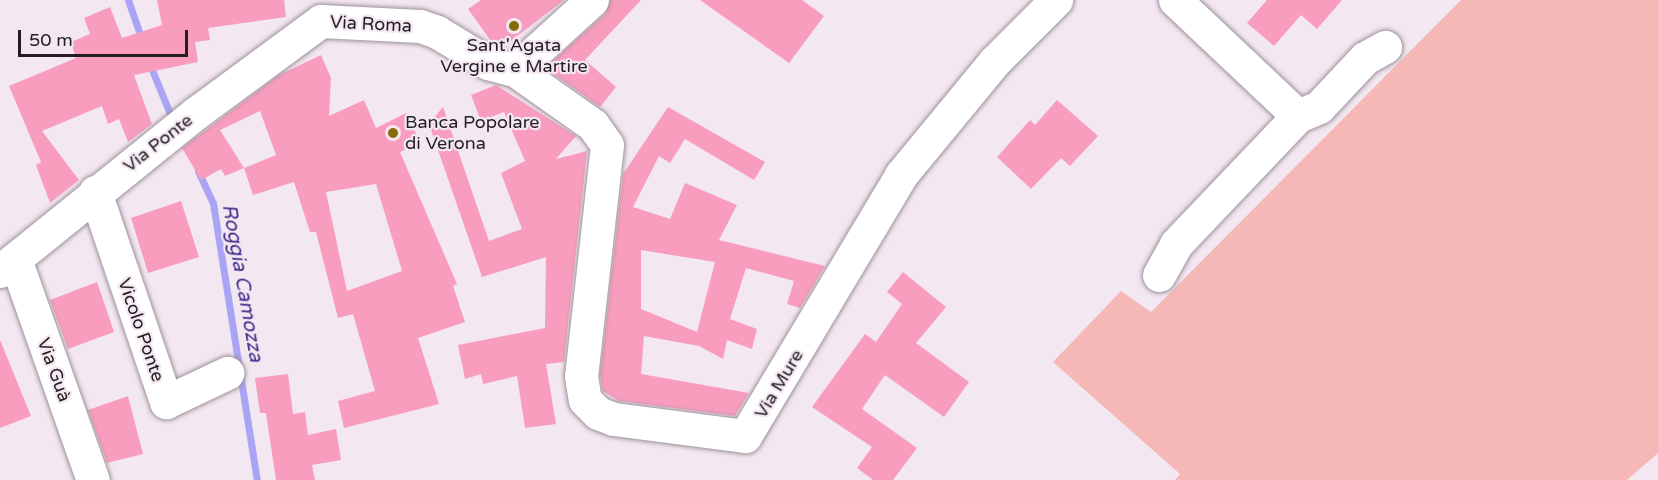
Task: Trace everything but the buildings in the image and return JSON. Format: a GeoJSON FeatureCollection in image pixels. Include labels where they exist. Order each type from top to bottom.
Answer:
{"type":"FeatureCollection","features":[{"type":"Feature","properties":{"kind":"street"},"geometry":{"type":"LineString","coordinates":[[515,70],[592,0]]}},
{"type":"Feature","properties":{"kind":"street","name":"Via Mure"},"geometry":{"type":"LineString","coordinates":[[593,125],[607,145],[581,376],[585,400],[598,413],[614,419],[745,436],[901,175],[994,62],[1056,0]]}},
{"type":"Feature","properties":{"kind":"street"},"geometry":{"type":"LineString","coordinates":[[1175,0],[1298,116]]}},
{"type":"Feature","properties":{"kind":"street","name":"Via Roma"},"geometry":{"type":"LineString","coordinates":[[319,11],[420,26],[488,63],[515,70],[593,125]]}},
{"type":"Feature","properties":{"kind":"street","name":"Via Ponte"},"geometry":{"type":"LineString","coordinates":[[7,265],[319,11]]}},
{"type":"Feature","properties":{"kind":"street"},"geometry":{"type":"LineString","coordinates":[[1159,275],[1176,244],[1298,116],[1319,107],[1365,58],[1385,47]]}},
{"type":"Feature","properties":{"kind":"street","name":"Vicolo Ponte"},"geometry":{"type":"LineString","coordinates":[[95,192],[166,402],[226,372]]}},
{"type":"Feature","properties":{"kind":"street","name":"Via Guà"},"geometry":{"type":"LineString","coordinates":[[7,265],[93,480]]}},
{"type":"Feature","properties":{"kind":"shaded area"},"geometry":{"type":"Polygon","coordinates":[[[1461,0],[1658,0],[1658,453],[1627,480],[1175,480],[1180,474],[1053,362],[1121,291],[1151,312],[1461,0]]]}},
{"type":"Feature","properties":{"kind":"waterway","name":"Roggia Camozza"},"geometry":{"type":"LineString","coordinates":[[128,0],[142,40]]}},
{"type":"Feature","properties":{"kind":"waterway","name":"Roggia Camozza"},"geometry":{"type":"LineString","coordinates":[[150,65],[173,121]]}},
{"type":"Feature","properties":{"kind":"waterway","name":"Roggia Camozza"},"geometry":{"type":"LineString","coordinates":[[198,171],[213,203],[257,480]]}},
{"type":"Feature","properties":{"kind":"place","name":"Sant'Agata Vergine e Martire"},"geometry":{"type":"Point","coordinates":[514,26]}},
{"type":"Feature","properties":{"kind":"place","name":"Banca Popolare di Verona"},"geometry":{"type":"Point","coordinates":[393,133]}}]}
